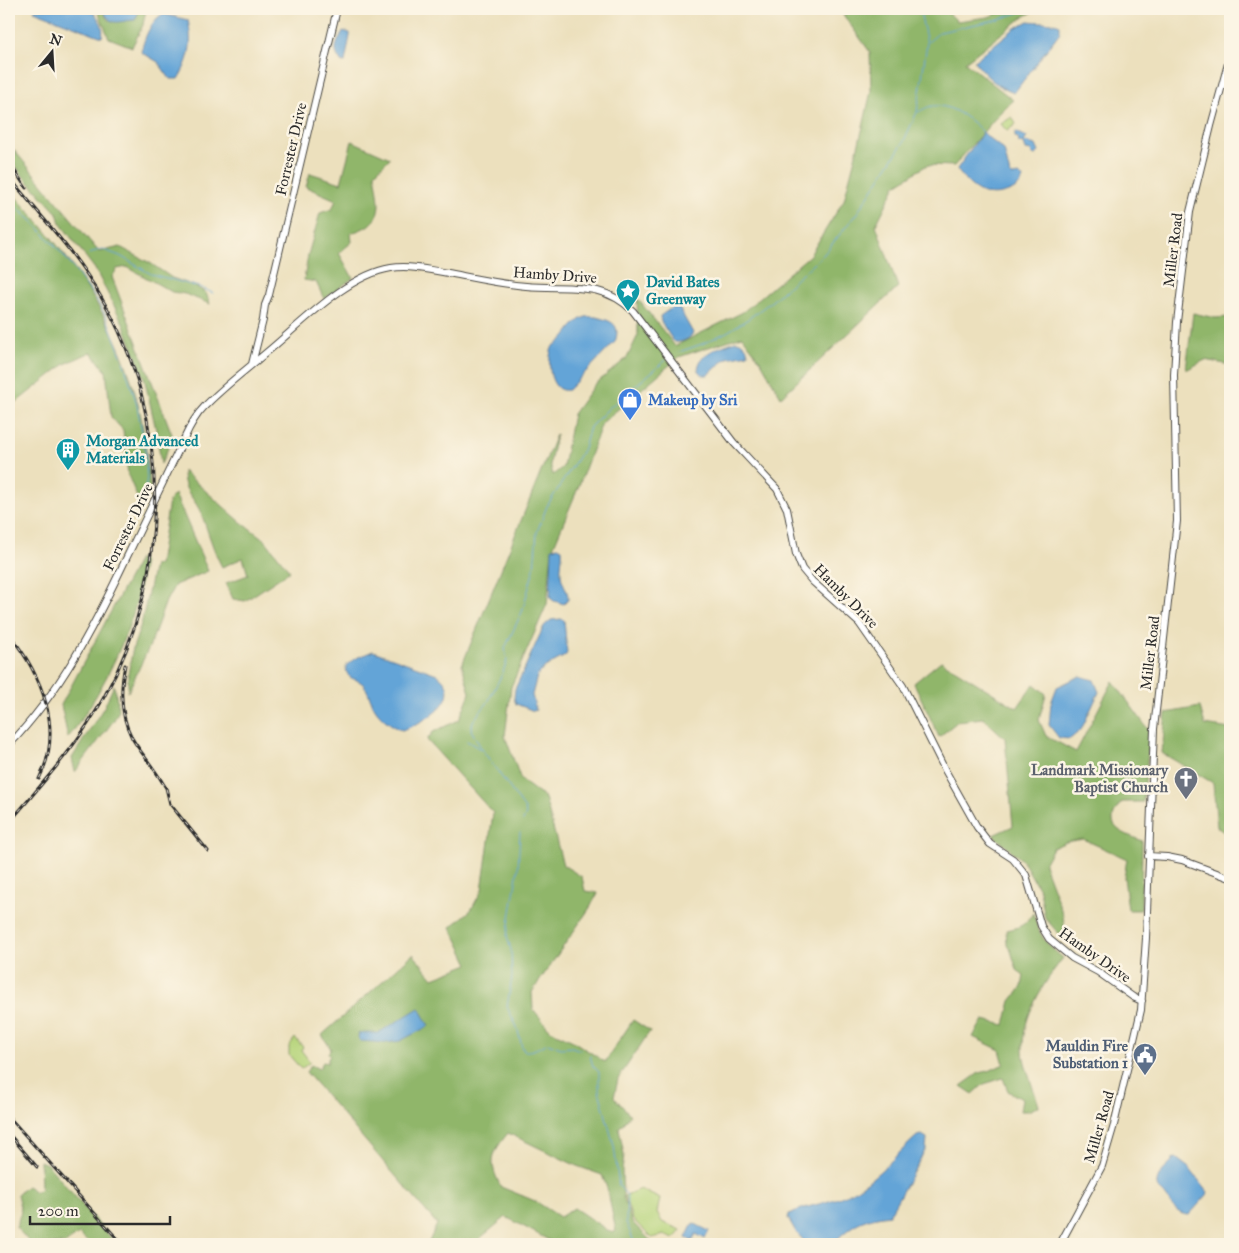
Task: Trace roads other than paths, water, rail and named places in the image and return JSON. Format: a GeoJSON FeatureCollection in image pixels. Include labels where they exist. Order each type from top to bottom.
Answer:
{"type":"FeatureCollection","features":[{"type":"Feature","properties":{"kind":"street","name":"Forrester Drive"},"geometry":{"type":"LineString","coordinates":[[9,745],[56,688],[85,642],[194,421],[203,408],[252,364],[263,320],[266,316],[269,295],[337,9]]}},
{"type":"Feature","properties":{"kind":"street","name":"Miller Road"},"geometry":{"type":"LineString","coordinates":[[1060,1244],[1102,1166],[1138,1029],[1142,1001],[1146,938],[1154,729],[1177,522],[1174,375],[1182,275],[1186,235],[1195,186],[1230,56]]}},
{"type":"Feature","properties":{"kind":"street","name":"Hamby Drive"},"geometry":{"type":"LineString","coordinates":[[252,364],[340,292],[372,273],[391,268],[421,269],[507,284],[594,289],[619,299],[633,312],[734,443],[776,489],[787,509],[796,554],[802,569],[812,581],[860,624],[898,679],[977,827],[990,844],[1013,859],[1024,870],[1030,883],[1031,894],[1041,926],[1049,939],[1072,958],[1098,972],[1133,997],[1142,1001]]}},
{"type":"Feature","properties":{"kind":"street"},"geometry":{"type":"LineString","coordinates":[[1148,856],[1182,860],[1230,878]]}},
{"type":"Feature","properties":{"kind":"water"},"geometry":{"type":"Polygon","coordinates":[[[35,9],[90,9],[102,25],[102,37],[34,11],[35,9]]]}},
{"type":"Feature","properties":{"kind":"water"},"geometry":{"type":"Polygon","coordinates":[[[102,9],[137,9],[138,13],[135,20],[115,22],[109,19],[102,9]]]}},
{"type":"Feature","properties":{"kind":"water"},"geometry":{"type":"Polygon","coordinates":[[[163,14],[188,20],[190,44],[188,58],[178,79],[170,79],[158,62],[141,52],[152,25],[163,14]]]}},
{"type":"Feature","properties":{"kind":"water"},"geometry":{"type":"Polygon","coordinates":[[[1028,21],[1058,24],[1060,25],[1060,32],[1014,93],[992,80],[974,61],[1015,28],[1028,21]]]}},
{"type":"Feature","properties":{"kind":"water"},"geometry":{"type":"Polygon","coordinates":[[[343,31],[350,33],[350,36],[345,62],[342,63],[337,54],[336,47],[343,31]]]}},
{"type":"Feature","properties":{"kind":"water"},"geometry":{"type":"Polygon","coordinates":[[[983,132],[1004,150],[1010,175],[1019,175],[1023,178],[1014,190],[997,195],[987,194],[969,184],[957,169],[983,132]]]}},
{"type":"Feature","properties":{"kind":"water"},"geometry":{"type":"Polygon","coordinates":[[[1015,132],[1027,137],[1024,142],[1036,145],[1039,152],[1036,155],[1026,150],[1024,144],[1019,143],[1018,138],[1015,137],[1015,132]]]}},
{"type":"Feature","properties":{"kind":"water"},"geometry":{"type":"Polygon","coordinates":[[[673,307],[679,308],[693,333],[688,339],[680,342],[674,342],[661,322],[660,316],[673,307]]]}},
{"type":"Feature","properties":{"kind":"water"},"geometry":{"type":"Polygon","coordinates":[[[586,317],[596,317],[614,324],[617,331],[615,342],[568,390],[562,390],[557,387],[551,374],[550,359],[553,346],[558,344],[579,320],[586,317]]]}},
{"type":"Feature","properties":{"kind":"water"},"geometry":{"type":"Polygon","coordinates":[[[736,341],[744,345],[748,354],[727,358],[708,375],[703,375],[698,371],[702,359],[711,351],[736,341]]]}},
{"type":"Feature","properties":{"kind":"water"},"geometry":{"type":"Polygon","coordinates":[[[558,547],[562,549],[561,577],[568,596],[568,600],[564,604],[550,598],[552,548],[558,547]]]}},
{"type":"Feature","properties":{"kind":"water"},"geometry":{"type":"Polygon","coordinates":[[[551,620],[564,620],[567,653],[545,667],[537,676],[532,695],[536,710],[534,711],[516,704],[514,698],[515,689],[544,626],[551,620]]]}},
{"type":"Feature","properties":{"kind":"water"},"geometry":{"type":"Polygon","coordinates":[[[373,651],[437,674],[445,682],[448,690],[442,706],[426,718],[402,730],[385,720],[375,709],[363,684],[349,677],[346,666],[354,659],[373,651]]]}},
{"type":"Feature","properties":{"kind":"water"},"geometry":{"type":"Polygon","coordinates":[[[1080,676],[1094,680],[1099,692],[1081,730],[1070,739],[1059,738],[1049,725],[1051,703],[1057,687],[1080,676]]]}},
{"type":"Feature","properties":{"kind":"water"},"geometry":{"type":"Polygon","coordinates":[[[419,1008],[429,1026],[400,1041],[386,1043],[360,1041],[359,1033],[378,1033],[419,1008]]]}},
{"type":"Feature","properties":{"kind":"water"},"geometry":{"type":"Polygon","coordinates":[[[922,1135],[927,1138],[926,1149],[889,1215],[871,1218],[858,1224],[832,1244],[807,1244],[796,1232],[788,1218],[789,1214],[841,1197],[858,1189],[917,1136],[922,1135]]]}},
{"type":"Feature","properties":{"kind":"water"},"geometry":{"type":"Polygon","coordinates":[[[1176,1158],[1189,1168],[1208,1192],[1189,1215],[1178,1211],[1157,1186],[1161,1173],[1172,1162],[1172,1159],[1176,1158]]]}},
{"type":"Feature","properties":{"kind":"water"},"geometry":{"type":"Polygon","coordinates":[[[693,1223],[709,1231],[705,1239],[696,1234],[692,1241],[686,1238],[693,1223]]]}},
{"type":"Feature","properties":{"kind":"waterway"},"geometry":{"type":"LineString","coordinates":[[679,352],[727,332],[772,301],[824,254],[857,213],[903,143],[917,112],[927,43],[921,16],[917,9]]}},
{"type":"Feature","properties":{"kind":"waterway"},"geometry":{"type":"LineString","coordinates":[[928,42],[940,32],[999,19],[1030,9]]}},
{"type":"Feature","properties":{"kind":"waterway"},"geometry":{"type":"LineString","coordinates":[[918,112],[931,106],[940,106],[954,110],[983,132]]}},
{"type":"Feature","properties":{"kind":"waterway"},"geometry":{"type":"LineString","coordinates":[[9,201],[32,221],[65,257],[95,297],[106,316],[136,401],[145,447],[147,478],[144,496]]}},
{"type":"Feature","properties":{"kind":"waterway"},"geometry":{"type":"LineString","coordinates":[[90,254],[98,250],[104,250],[120,256],[151,274],[199,287],[213,293]]}},
{"type":"Feature","properties":{"kind":"waterway"},"geometry":{"type":"LineString","coordinates":[[523,821],[526,814],[525,809],[483,751],[471,730],[473,721],[488,702],[503,672],[507,660],[505,648],[522,612],[534,569],[537,532],[547,506],[584,448],[590,427],[609,408],[666,360]]}},
{"type":"Feature","properties":{"kind":"waterway"},"geometry":{"type":"LineString","coordinates":[[467,741],[482,750]]}},
{"type":"Feature","properties":{"kind":"waterway"},"geometry":{"type":"LineString","coordinates":[[520,832],[518,869],[507,936],[511,950],[512,977],[507,1007],[517,1027],[524,1051],[534,1050],[548,1043],[561,1048],[572,1047],[580,1050]]}},
{"type":"Feature","properties":{"kind":"waterway"},"geometry":{"type":"LineString","coordinates":[[590,1056],[593,1066],[599,1072],[599,1091],[614,1146],[619,1186],[627,1195],[626,1222],[635,1244]]}},
{"type":"Feature","properties":{"kind":"railway"},"geometry":{"type":"LineString","coordinates":[[9,162],[26,188]]}},
{"type":"Feature","properties":{"kind":"railway"},"geometry":{"type":"LineString","coordinates":[[9,823],[60,763],[83,731],[104,697],[126,650],[142,600],[152,548],[155,496],[151,444],[141,393],[124,344],[101,297],[82,267],[14,183]]}},
{"type":"Feature","properties":{"kind":"railway"},"geometry":{"type":"LineString","coordinates":[[9,634],[31,666],[46,703],[50,741],[39,779]]}},
{"type":"Feature","properties":{"kind":"railway"},"geometry":{"type":"LineString","coordinates":[[125,665],[122,683],[122,702],[125,720],[132,738],[166,788],[170,804],[208,851]]}},
{"type":"Feature","properties":{"kind":"railway"},"geometry":{"type":"LineString","coordinates":[[9,1117],[122,1244]]}},
{"type":"Feature","properties":{"kind":"railway"},"geometry":{"type":"LineString","coordinates":[[9,1134],[37,1167]]}},
{"type":"Feature","properties":{"kind":"place","name":"David Bates Greenway"},"geometry":{"type":"Point","coordinates":[628,312]}},
{"type":"Feature","properties":{"kind":"place","name":"Makeup by Sri"},"geometry":{"type":"Point","coordinates":[630,421]}},
{"type":"Feature","properties":{"kind":"place","name":"Morgan Advanced Materials"},"geometry":{"type":"Point","coordinates":[68,471]}},
{"type":"Feature","properties":{"kind":"place","name":"Landmark Missionary Baptist Church"},"geometry":{"type":"Point","coordinates":[1186,800]}},
{"type":"Feature","properties":{"kind":"place","name":"Mauldin Fire Substation 1"},"geometry":{"type":"Point","coordinates":[1145,1076]}}]}
